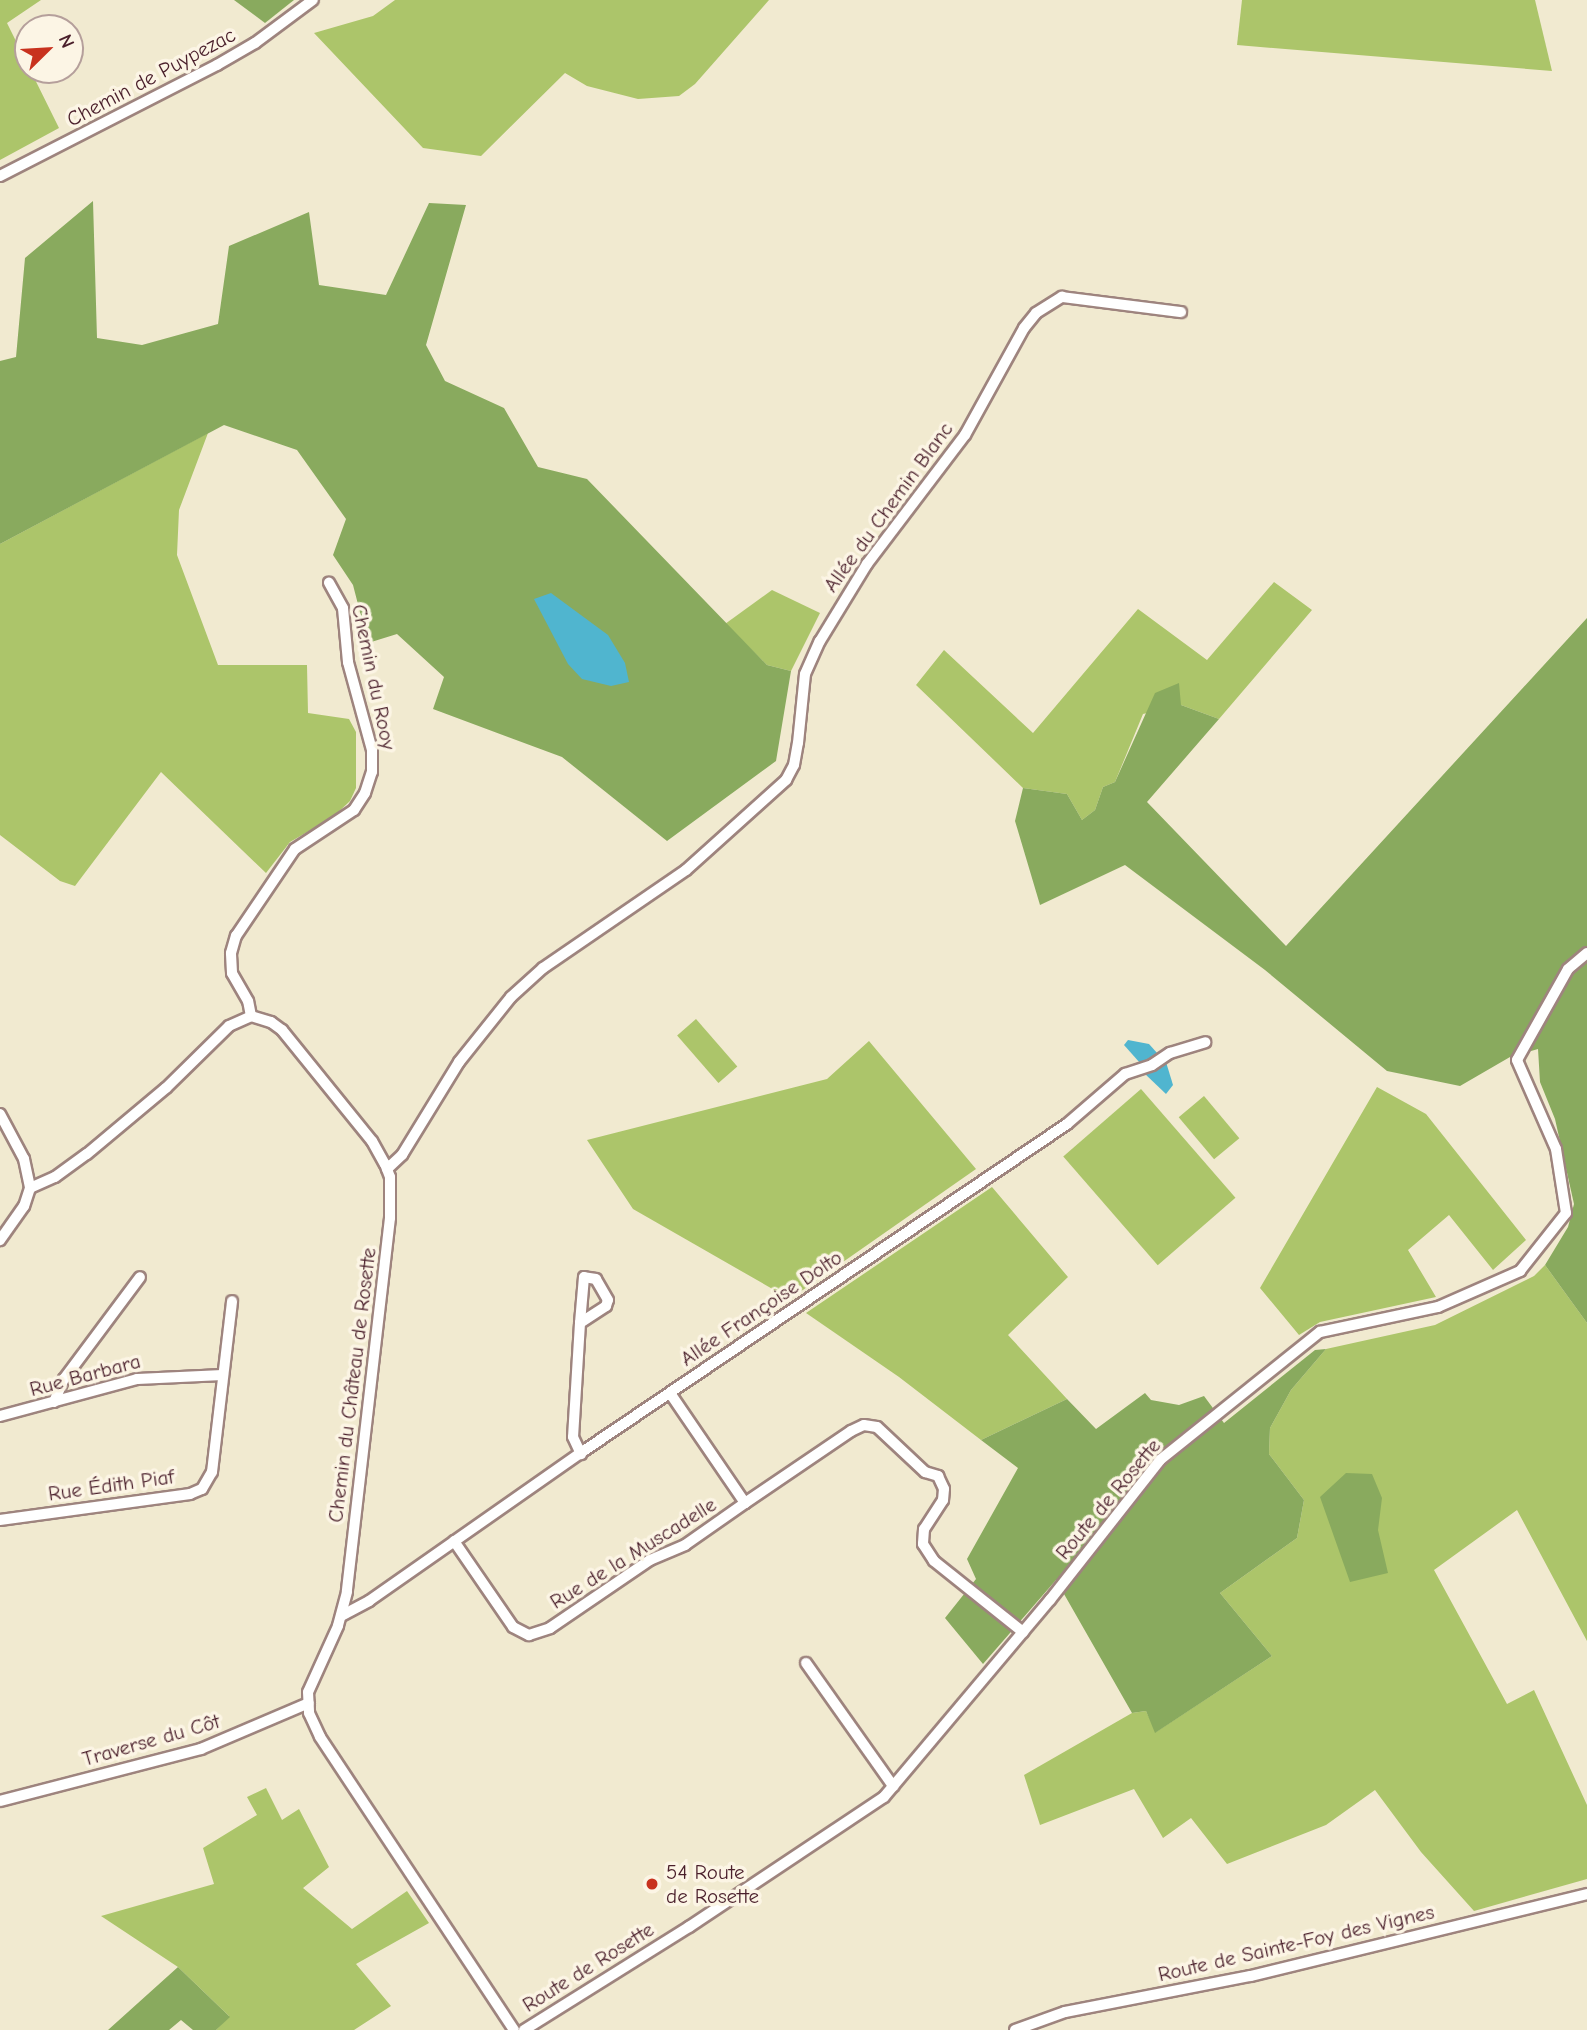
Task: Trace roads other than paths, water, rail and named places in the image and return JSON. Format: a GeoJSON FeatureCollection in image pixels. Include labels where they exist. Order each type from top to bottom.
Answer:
{"type":"FeatureCollection","features":[{"type":"Feature","properties":{"kind":"street","name":"Chemin de Puypezac"},"geometry":{"type":"LineString","coordinates":[[0,176],[217,65],[255,43],[313,0]]}},
{"type":"Feature","properties":{"kind":"street","name":"Allée du Chemin Blanc"},"geometry":{"type":"LineString","coordinates":[[387,1169],[402,1155],[459,1062],[512,997],[543,968],[686,870],[786,780],[798,743],[805,674],[821,641],[867,564],[965,436],[1024,328],[1036,313],[1062,297],[1181,312]]}},
{"type":"Feature","properties":{"kind":"street","name":"Chemin du Rooy"},"geometry":{"type":"LineString","coordinates":[[251,1016],[248,1001],[232,973],[231,953],[236,936],[295,849],[354,810],[365,793],[372,772],[372,750],[348,662],[343,608],[329,583]]}},
{"type":"Feature","properties":{"kind":"street","name":"Route de Rosette"},"geometry":{"type":"LineString","coordinates":[[524,2030],[689,1927],[884,1797],[1023,1632],[1160,1460],[1320,1332],[1438,1307],[1520,1271],[1566,1213],[1556,1149],[1517,1060],[1568,969],[1587,953]]}},
{"type":"Feature","properties":{"kind":"street","name":"Chemin du Château de Rosette"},"geometry":{"type":"LineString","coordinates":[[251,1016],[271,1022],[282,1030],[372,1141],[390,1177],[390,1218],[382,1301],[361,1485],[341,1616],[309,1692],[309,1703]]}},
{"type":"Feature","properties":{"kind":"street"},"geometry":{"type":"LineString","coordinates":[[30,1188],[55,1177],[87,1154],[166,1088],[229,1026],[251,1016]]}},
{"type":"Feature","properties":{"kind":"street","name":"Allée Françoise Dolto"},"geometry":{"type":"LineString","coordinates":[[341,1616],[369,1601],[580,1454],[1067,1124],[1125,1074],[1152,1065],[1170,1053],[1206,1042]]}},
{"type":"Feature","properties":{"kind":"street"},"geometry":{"type":"LineString","coordinates":[[0,1114],[24,1158],[30,1188],[24,1206],[0,1240]]}},
{"type":"Feature","properties":{"kind":"street"},"geometry":{"type":"LineString","coordinates":[[54,1402],[64,1379],[140,1277]]}},
{"type":"Feature","properties":{"kind":"street","name":"Rue Édith Piaf"},"geometry":{"type":"LineString","coordinates":[[0,1520],[190,1494],[202,1489],[212,1472],[232,1301]]}},
{"type":"Feature","properties":{"kind":"street"},"geometry":{"type":"LineString","coordinates":[[580,1323],[573,1437],[580,1454]]}},
{"type":"Feature","properties":{"kind":"street","name":"Rue Barbara"},"geometry":{"type":"LineString","coordinates":[[0,1416],[137,1379],[223,1375]]}},
{"type":"Feature","properties":{"kind":"street","name":"Rue de la Muscadelle"},"geometry":{"type":"LineString","coordinates":[[454,1541],[513,1626],[521,1633],[537,1634],[650,1560],[685,1545],[745,1503],[670,1393]]}},
{"type":"Feature","properties":{"kind":"street"},"geometry":{"type":"LineString","coordinates":[[745,1503],[851,1431],[864,1425],[877,1427],[925,1472],[938,1476],[944,1489],[943,1500],[924,1529],[923,1544],[934,1561],[1023,1632]]}},
{"type":"Feature","properties":{"kind":"street"},"geometry":{"type":"LineString","coordinates":[[806,1663],[893,1786]]}},
{"type":"Feature","properties":{"kind":"street"},"geometry":{"type":"LineString","coordinates":[[309,1703],[320,1737],[514,2030]]}},
{"type":"Feature","properties":{"kind":"street","name":"Traverse du Côt"},"geometry":{"type":"LineString","coordinates":[[0,1801],[201,1749],[309,1703]]}},
{"type":"Feature","properties":{"kind":"street","name":"Route de Sainte-Foy des Vignes"},"geometry":{"type":"LineString","coordinates":[[1015,2030],[1065,2012],[1251,1976],[1587,1894]]}},
{"type":"Feature","properties":{"kind":"water"},"geometry":{"type":"Polygon","coordinates":[[[551,593],[608,635],[625,663],[629,682],[611,686],[582,679],[568,664],[534,599],[551,593]]]}},
{"type":"Feature","properties":{"kind":"water"},"geometry":{"type":"Polygon","coordinates":[[[1128,1040],[1149,1044],[1158,1054],[1140,1063],[1124,1045],[1128,1040]]]}},
{"type":"Feature","properties":{"kind":"water"},"geometry":{"type":"Polygon","coordinates":[[[1166,1062],[1173,1085],[1166,1094],[1144,1073],[1166,1062]]]}},
{"type":"Feature","properties":{"kind":"place","name":"54 Route de Rosette"},"geometry":{"type":"Point","coordinates":[652,1884]}}]}
